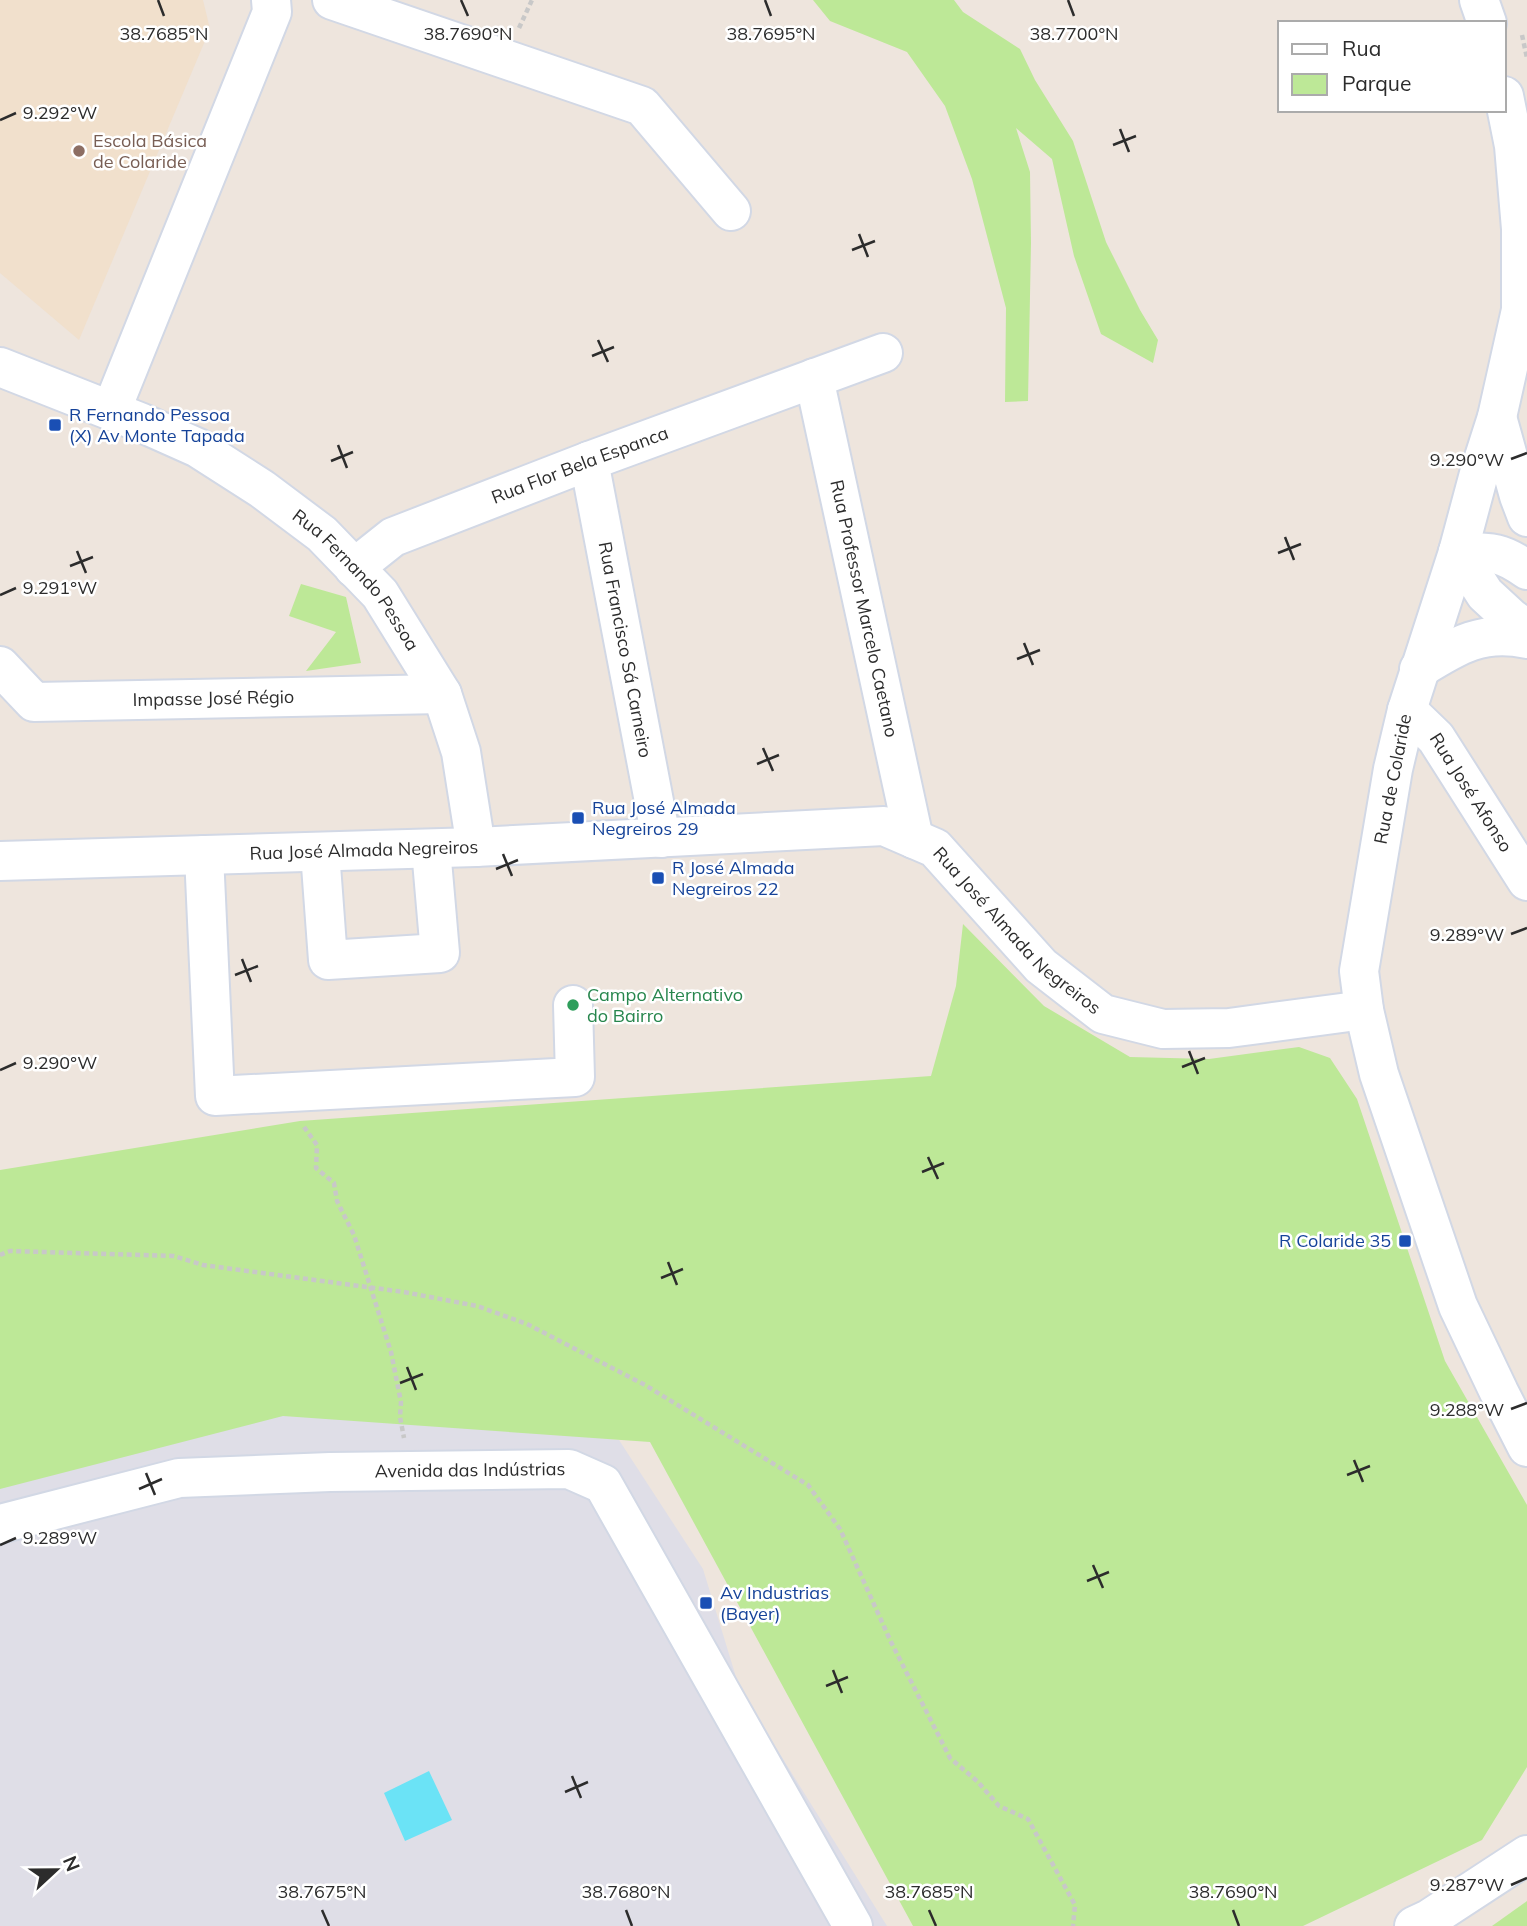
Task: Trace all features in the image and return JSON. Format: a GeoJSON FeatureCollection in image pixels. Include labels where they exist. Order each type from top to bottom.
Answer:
{"type":"FeatureCollection","features":[{"type":"Feature","properties":{"kind":"street"},"geometry":{"type":"LineString","coordinates":[[111,411],[272,12],[271,0]]}},
{"type":"Feature","properties":{"kind":"street"},"geometry":{"type":"LineString","coordinates":[[332,0],[642,106],[731,211]]}},
{"type":"Feature","properties":{"kind":"street"},"geometry":{"type":"LineString","coordinates":[[1479,0],[1486,21]]}},
{"type":"Feature","properties":{"kind":"street","name":"Rua de Colaride"},"geometry":{"type":"LineString","coordinates":[[1506,106],[1514,146],[1521,229],[1521,310],[1497,417],[1458,552],[1419,669],[1392,769],[1359,971],[1364,1010],[1379,1074],[1458,1306],[1527,1447]]}},
{"type":"Feature","properties":{"kind":"street","name":"Rua Flor Bela Espanca"},"geometry":{"type":"LineString","coordinates":[[354,568],[393,537],[589,461],[883,353]]}},
{"type":"Feature","properties":{"kind":"street","name":"Rua Fernando Pessoa"},"geometry":{"type":"LineString","coordinates":[[0,367],[198,448],[262,489],[322,534],[380,594],[442,694],[461,752],[476,847]]}},
{"type":"Feature","properties":{"kind":"street","name":"Rua Professor Marcelo Caetano"},"geometry":{"type":"LineString","coordinates":[[814,378],[914,839]]}},
{"type":"Feature","properties":{"kind":"street"},"geometry":{"type":"LineString","coordinates":[[1497,417],[1527,517]]}},
{"type":"Feature","properties":{"kind":"street","name":"Rua Francisco Sá Carneiro"},"geometry":{"type":"LineString","coordinates":[[589,461],[661,838]]}},
{"type":"Feature","properties":{"kind":"street"},"geometry":{"type":"LineString","coordinates":[[1458,552],[1491,552],[1512,559],[1527,570]]}},
{"type":"Feature","properties":{"kind":"street"},"geometry":{"type":"LineString","coordinates":[[1458,552],[1485,594],[1527,629]]}},
{"type":"Feature","properties":{"kind":"street"},"geometry":{"type":"LineString","coordinates":[[1419,669],[1459,645],[1489,636],[1527,639]]}},
{"type":"Feature","properties":{"kind":"street","name":"Impasse José Régio"},"geometry":{"type":"LineString","coordinates":[[0,666],[34,702],[442,694]]}},
{"type":"Feature","properties":{"kind":"street","name":"Rua José Afonso"},"geometry":{"type":"LineString","coordinates":[[1407,710],[1436,738],[1527,881]]}},
{"type":"Feature","properties":{"kind":"street","name":"Rua José Almada Negreiros"},"geometry":{"type":"LineString","coordinates":[[0,861],[432,849],[884,826],[935,848],[1041,966],[1103,1014],[1163,1029],[1228,1028],[1364,1010]]}},
{"type":"Feature","properties":{"kind":"street"},"geometry":{"type":"LineString","coordinates":[[320,852],[328,960],[440,953],[432,849]]}},
{"type":"Feature","properties":{"kind":"street"},"geometry":{"type":"LineString","coordinates":[[204,855],[215,1096],[575,1077],[573,1005]]}},
{"type":"Feature","properties":{"kind":"street","name":"Avenida das Indústrias"},"geometry":{"type":"LineString","coordinates":[[0,1524],[179,1478],[423,1470],[569,1469],[603,1484],[853,1926]]}},
{"type":"Feature","properties":{"kind":"street"},"geometry":{"type":"LineString","coordinates":[[1414,1926],[1527,1855]]}},
{"type":"Feature","properties":{"kind":"path"},"geometry":{"type":"LineString","coordinates":[[300,1121],[317,1145],[316,1168],[334,1183],[337,1201],[354,1235],[391,1352],[401,1402],[400,1416],[405,1441],[423,1470]]}},
{"type":"Feature","properties":{"kind":"shaded area","name":"Escola Básica de Colaride"},"geometry":{"type":"Polygon","coordinates":[[[0,0],[203,0],[210,29],[79,340],[0,273],[0,0]]]}},
{"type":"Feature","properties":{"kind":"shaded area"},"geometry":{"type":"Polygon","coordinates":[[[199,1412],[478,1425],[619,1440],[703,1569],[740,1690],[887,1926],[0,1926],[0,1465],[199,1412]]]}},
{"type":"Feature","properties":{"kind":"green space"},"geometry":{"type":"Polygon","coordinates":[[[813,0],[954,0],[963,12],[1020,49],[1035,80],[1073,141],[1106,242],[1158,340],[1153,363],[1101,334],[1074,256],[1052,159],[1016,128],[1030,172],[1028,401],[1005,402],[1006,308],[972,179],[945,106],[907,52],[830,21],[813,0]]]}},
{"type":"Feature","properties":{"kind":"green space"},"geometry":{"type":"Polygon","coordinates":[[[301,584],[346,597],[361,663],[306,671],[336,632],[289,616],[301,584]]]}},
{"type":"Feature","properties":{"kind":"green space"},"geometry":{"type":"Polygon","coordinates":[[[963,924],[1044,1006],[1130,1057],[1209,1059],[1299,1047],[1330,1058],[1357,1099],[1445,1361],[1527,1505],[1527,1767],[1482,1840],[1303,1926],[913,1926],[650,1442],[283,1416],[0,1489],[0,1170],[300,1121],[931,1076],[956,986],[963,924]]]}},
{"type":"Feature","properties":{"kind":"green space"},"geometry":{"type":"Polygon","coordinates":[[[1527,1901],[1527,1926],[1492,1926],[1527,1901]]]}},
{"type":"Feature","properties":{"kind":"water"},"geometry":{"type":"Polygon","coordinates":[[[429,1771],[452,1820],[405,1841],[384,1793],[429,1771]]]}},
{"type":"Feature","properties":{"kind":"place","name":"Escola Básica de Colaride"},"geometry":{"type":"Point","coordinates":[79,151]}},
{"type":"Feature","properties":{"kind":"place","name":"R Fernando Pessoa (X) Av Monte Tapada"},"geometry":{"type":"Point","coordinates":[55,425]}},
{"type":"Feature","properties":{"kind":"place","name":"Rua José Almada Negreiros 29"},"geometry":{"type":"Point","coordinates":[578,818]}},
{"type":"Feature","properties":{"kind":"place","name":"R José Almada Negreiros 22"},"geometry":{"type":"Point","coordinates":[658,878]}},
{"type":"Feature","properties":{"kind":"place","name":"Campo Alternativo do Bairro"},"geometry":{"type":"Point","coordinates":[573,1005]}},
{"type":"Feature","properties":{"kind":"place","name":"R Colaride 35"},"geometry":{"type":"Point","coordinates":[1405,1241]}},
{"type":"Feature","properties":{"kind":"place","name":"Av Industrias (Bayer)"},"geometry":{"type":"Point","coordinates":[706,1603]}}]}
